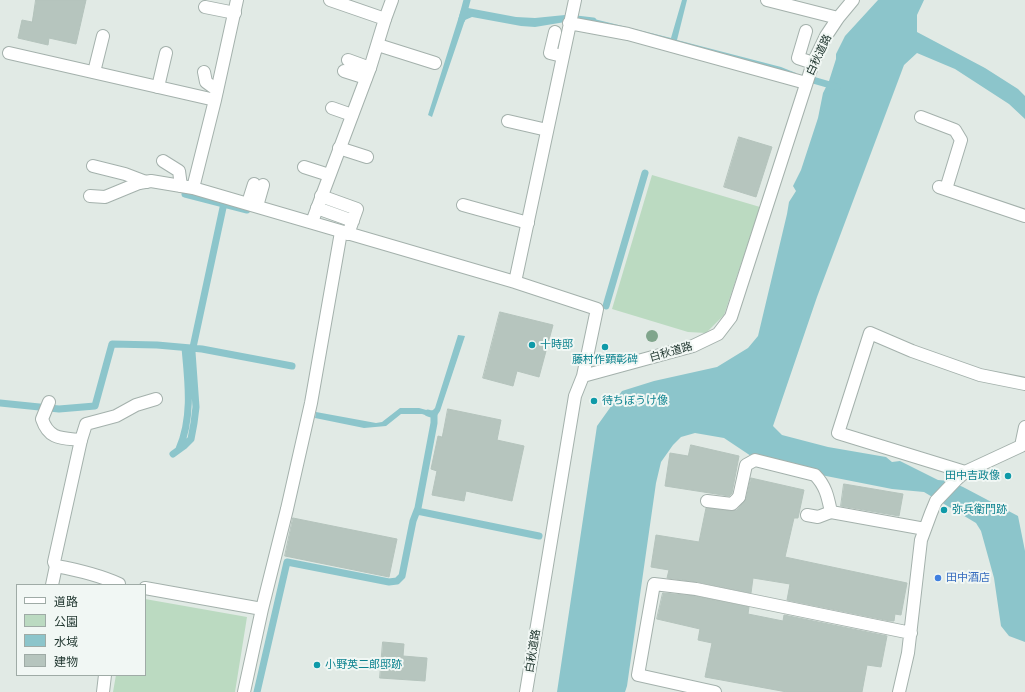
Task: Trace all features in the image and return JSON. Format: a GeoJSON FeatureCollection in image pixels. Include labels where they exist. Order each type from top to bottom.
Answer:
{"type":"FeatureCollection","features":[{"type":"Feature","properties":{"kind":"street"},"geometry":{"type":"LineString","coordinates":[[193,188],[238,0]]}},
{"type":"Feature","properties":{"kind":"street"},"geometry":{"type":"LineString","coordinates":[[330,0],[385,19]]}},
{"type":"Feature","properties":{"kind":"street"},"geometry":{"type":"LineString","coordinates":[[312,222],[368,73],[392,0]]}},
{"type":"Feature","properties":{"kind":"street"},"geometry":{"type":"LineString","coordinates":[[514,282],[528,223],[575,0]]}},
{"type":"Feature","properties":{"kind":"street"},"geometry":{"type":"LineString","coordinates":[[766,0],[838,18]]}},
{"type":"Feature","properties":{"kind":"street","name":"白秋道路"},"geometry":{"type":"LineString","coordinates":[[526,692],[575,396],[583,376],[693,346],[718,334],[731,317],[807,80],[826,36],[838,18],[853,0]]}},
{"type":"Feature","properties":{"kind":"street"},"geometry":{"type":"LineString","coordinates":[[205,7],[235,13]]}},
{"type":"Feature","properties":{"kind":"street"},"geometry":{"type":"LineString","coordinates":[[570,20],[807,80]]}},
{"type":"Feature","properties":{"kind":"street"},"geometry":{"type":"LineString","coordinates":[[806,31],[798,58],[814,63]]}},
{"type":"Feature","properties":{"kind":"street"},"geometry":{"type":"LineString","coordinates":[[555,32],[550,52],[562,56]]}},
{"type":"Feature","properties":{"kind":"street"},"geometry":{"type":"LineString","coordinates":[[94,72],[103,36]]}},
{"type":"Feature","properties":{"kind":"street"},"geometry":{"type":"LineString","coordinates":[[378,45],[435,64]]}},
{"type":"Feature","properties":{"kind":"street"},"geometry":{"type":"LineString","coordinates":[[158,87],[166,52]]}},
{"type":"Feature","properties":{"kind":"street"},"geometry":{"type":"LineString","coordinates":[[9,53],[158,87],[216,95]]}},
{"type":"Feature","properties":{"kind":"street"},"geometry":{"type":"LineString","coordinates":[[346,65],[368,73]]}},
{"type":"Feature","properties":{"kind":"street"},"geometry":{"type":"LineString","coordinates":[[204,72],[206,82],[216,95]]}},
{"type":"Feature","properties":{"kind":"street"},"geometry":{"type":"LineString","coordinates":[[332,108],[352,115]]}},
{"type":"Feature","properties":{"kind":"street"},"geometry":{"type":"LineString","coordinates":[[921,117],[955,130],[962,140],[943,188],[1025,216]]}},
{"type":"Feature","properties":{"kind":"street"},"geometry":{"type":"LineString","coordinates":[[508,121],[547,130]]}},
{"type":"Feature","properties":{"kind":"street"},"geometry":{"type":"LineString","coordinates":[[339,148],[368,157]]}},
{"type":"Feature","properties":{"kind":"street"},"geometry":{"type":"LineString","coordinates":[[163,161],[179,171],[181,186]]}},
{"type":"Feature","properties":{"kind":"street"},"geometry":{"type":"LineString","coordinates":[[93,166],[125,174],[142,182]]}},
{"type":"Feature","properties":{"kind":"street"},"geometry":{"type":"LineString","coordinates":[[304,167],[329,175]]}},
{"type":"Feature","properties":{"kind":"street"},"geometry":{"type":"LineString","coordinates":[[90,196],[105,197],[142,182],[151,181],[193,188],[514,282],[597,309],[583,376]]}},
{"type":"Feature","properties":{"kind":"street"},"geometry":{"type":"LineString","coordinates":[[252,205],[258,184]]}},
{"type":"Feature","properties":{"kind":"street"},"geometry":{"type":"LineString","coordinates":[[244,692],[262,609],[311,403],[344,233],[353,221],[357,209],[321,196]]}},
{"type":"Feature","properties":{"kind":"street"},"geometry":{"type":"LineString","coordinates":[[463,205],[528,223]]}},
{"type":"Feature","properties":{"kind":"street"},"geometry":{"type":"LineString","coordinates":[[316,208],[353,221]]}},
{"type":"Feature","properties":{"kind":"street"},"geometry":{"type":"LineString","coordinates":[[961,475],[838,433],[870,333],[912,351],[980,375],[1025,384]]}},
{"type":"Feature","properties":{"kind":"street"},"geometry":{"type":"LineString","coordinates":[[52,584],[56,566],[54,562],[81,440],[86,424],[116,416],[136,405],[156,399]]}},
{"type":"Feature","properties":{"kind":"street"},"geometry":{"type":"LineString","coordinates":[[46,407],[42,419],[45,428],[52,435],[81,440]]}},
{"type":"Feature","properties":{"kind":"street"},"geometry":{"type":"LineString","coordinates":[[899,692],[911,633],[921,540],[936,501],[961,475],[1021,446],[1025,428]]}},
{"type":"Feature","properties":{"kind":"street"},"geometry":{"type":"LineString","coordinates":[[707,501],[732,504],[739,497],[746,465],[755,460],[815,475],[821,481],[827,492],[831,512]]}},
{"type":"Feature","properties":{"kind":"street"},"geometry":{"type":"LineString","coordinates":[[807,515],[818,517],[831,512],[925,529]]}},
{"type":"Feature","properties":{"kind":"street"},"geometry":{"type":"LineString","coordinates":[[56,566],[90,573],[118,584]]}},
{"type":"Feature","properties":{"kind":"street"},"geometry":{"type":"LineString","coordinates":[[716,692],[638,675],[654,584],[696,589],[911,633]]}},
{"type":"Feature","properties":{"kind":"street"},"geometry":{"type":"LineString","coordinates":[[146,588],[262,609]]}},
{"type":"Feature","properties":{"kind":"green space"},"geometry":{"type":"Polygon","coordinates":[[[652,175],[760,207],[724,315],[706,333],[688,332],[612,309],[652,175]]]}},
{"type":"Feature","properties":{"kind":"green space"},"geometry":{"type":"Polygon","coordinates":[[[146,599],[247,617],[235,692],[113,692],[116,676],[146,676],[146,599]]]}},
{"type":"Feature","properties":{"kind":"water"},"geometry":{"type":"Polygon","coordinates":[[[682,0],[687,0],[677,40],[781,67],[796,73],[796,76],[585,21],[586,17],[671,38],[682,0]]]}},
{"type":"Feature","properties":{"kind":"water"},"geometry":{"type":"Polygon","coordinates":[[[878,0],[924,0],[917,15],[917,32],[985,68],[1018,89],[1025,96],[1025,119],[1009,104],[955,69],[917,53],[904,65],[817,297],[773,426],[782,435],[828,447],[886,457],[892,462],[900,461],[938,480],[949,481],[963,487],[1018,516],[1025,551],[1025,642],[1009,636],[1001,626],[994,578],[981,531],[976,523],[924,492],[892,489],[821,475],[754,458],[724,438],[695,433],[681,437],[673,445],[661,462],[656,483],[625,692],[557,692],[597,426],[622,391],[654,381],[717,367],[748,348],[758,336],[789,202],[796,191],[793,186],[801,170],[818,118],[823,93],[829,81],[836,59],[836,54],[845,36],[878,0]]]}},
{"type":"Feature","properties":{"kind":"water"},"geometry":{"type":"Polygon","coordinates":[[[468,8],[516,17],[535,18],[565,15],[565,22],[535,27],[521,26],[472,17],[465,20],[432,117],[428,115],[461,10],[465,11],[468,8]]]}},
{"type":"Feature","properties":{"kind":"water"},"geometry":{"type":"Polygon","coordinates":[[[458,335],[465,336],[440,411],[436,417],[422,414],[401,414],[386,426],[364,428],[315,418],[316,412],[376,423],[382,422],[400,408],[433,410],[435,408],[458,335]]]}},
{"type":"Feature","properties":{"kind":"building"},"geometry":{"type":"Polygon","coordinates":[[[36,0],[86,0],[76,44],[49,38],[48,45],[18,38],[22,20],[32,22],[36,0]]]}},
{"type":"Feature","properties":{"kind":"building"},"geometry":{"type":"Polygon","coordinates":[[[739,137],[772,147],[756,197],[724,187],[739,137]]]}},
{"type":"Feature","properties":{"kind":"building","name":"十時邸"},"geometry":{"type":"Polygon","coordinates":[[[500,312],[553,325],[539,377],[517,371],[513,386],[483,378],[500,312]]]}},
{"type":"Feature","properties":{"kind":"building"},"geometry":{"type":"Polygon","coordinates":[[[448,409],[501,420],[497,440],[524,446],[512,501],[466,491],[464,501],[432,495],[437,471],[431,469],[438,436],[442,437],[448,409]]]}},
{"type":"Feature","properties":{"kind":"building"},"geometry":{"type":"Polygon","coordinates":[[[691,445],[739,456],[732,493],[729,496],[665,486],[670,453],[688,456],[691,445]]]}},
{"type":"Feature","properties":{"kind":"building"},"geometry":{"type":"Polygon","coordinates":[[[751,478],[804,490],[798,518],[794,518],[785,557],[907,583],[901,615],[895,614],[894,621],[890,621],[787,600],[790,584],[753,578],[751,593],[698,582],[667,578],[669,570],[651,567],[656,535],[699,542],[706,508],[731,511],[737,510],[746,499],[751,478]]]}},
{"type":"Feature","properties":{"kind":"building"},"geometry":{"type":"Polygon","coordinates":[[[844,484],[903,494],[899,516],[841,506],[844,484]]]}},
{"type":"Feature","properties":{"kind":"building"},"geometry":{"type":"Polygon","coordinates":[[[293,518],[397,539],[389,577],[285,556],[293,518]]]}},
{"type":"Feature","properties":{"kind":"building"},"geometry":{"type":"Polygon","coordinates":[[[663,593],[695,596],[749,607],[748,614],[783,621],[784,615],[887,636],[881,667],[867,665],[862,692],[787,692],[705,677],[712,643],[698,640],[700,629],[657,619],[663,593]]]}},
{"type":"Feature","properties":{"kind":"building"},"geometry":{"type":"Polygon","coordinates":[[[383,642],[404,644],[403,656],[427,658],[425,681],[380,678],[383,642]]]}},
{"type":"Feature","properties":{"kind":"waterway"},"geometry":{"type":"LineString","coordinates":[[462,19],[467,0]]}},
{"type":"Feature","properties":{"kind":"waterway"},"geometry":{"type":"LineString","coordinates":[[568,18],[593,21]]}},
{"type":"Feature","properties":{"kind":"waterway"},"geometry":{"type":"LineString","coordinates":[[806,78],[837,87]]}},
{"type":"Feature","properties":{"kind":"waterway"},"geometry":{"type":"LineString","coordinates":[[606,306],[645,173]]}},
{"type":"Feature","properties":{"kind":"waterway"},"geometry":{"type":"LineString","coordinates":[[185,194],[247,210]]}},
{"type":"Feature","properties":{"kind":"waterway"},"geometry":{"type":"LineString","coordinates":[[173,454],[191,439],[196,407],[192,352],[224,203]]}},
{"type":"Feature","properties":{"kind":"waterway"},"geometry":{"type":"LineString","coordinates":[[0,403],[59,409],[95,406],[112,344],[157,345],[202,349],[292,366]]}},
{"type":"Feature","properties":{"kind":"waterway"},"geometry":{"type":"LineString","coordinates":[[179,449],[188,412],[188,386],[185,348]]}},
{"type":"Feature","properties":{"kind":"waterway"},"geometry":{"type":"LineString","coordinates":[[257,692],[287,562],[389,582],[397,581],[402,576],[413,521],[418,508],[434,423],[434,415],[428,413]]}},
{"type":"Feature","properties":{"kind":"waterway"},"geometry":{"type":"LineString","coordinates":[[417,511],[539,536]]}},
{"type":"Feature","properties":{"kind":"place","name":"十時邸"},"geometry":{"type":"Point","coordinates":[532,345]}},
{"type":"Feature","properties":{"kind":"place","name":"藤村作顕彰碑"},"geometry":{"type":"Point","coordinates":[605,347]}},
{"type":"Feature","properties":{"kind":"place","name":"待ちぼうけ像"},"geometry":{"type":"Point","coordinates":[594,401]}},
{"type":"Feature","properties":{"kind":"place","name":"田中吉政像"},"geometry":{"type":"Point","coordinates":[1008,476]}},
{"type":"Feature","properties":{"kind":"place","name":"弥兵衛門跡"},"geometry":{"type":"Point","coordinates":[944,510]}},
{"type":"Feature","properties":{"kind":"place","name":"田中酒店"},"geometry":{"type":"Point","coordinates":[938,578]}},
{"type":"Feature","properties":{"kind":"place","name":"小野英二郎邸跡"},"geometry":{"type":"Point","coordinates":[317,665]}}]}
